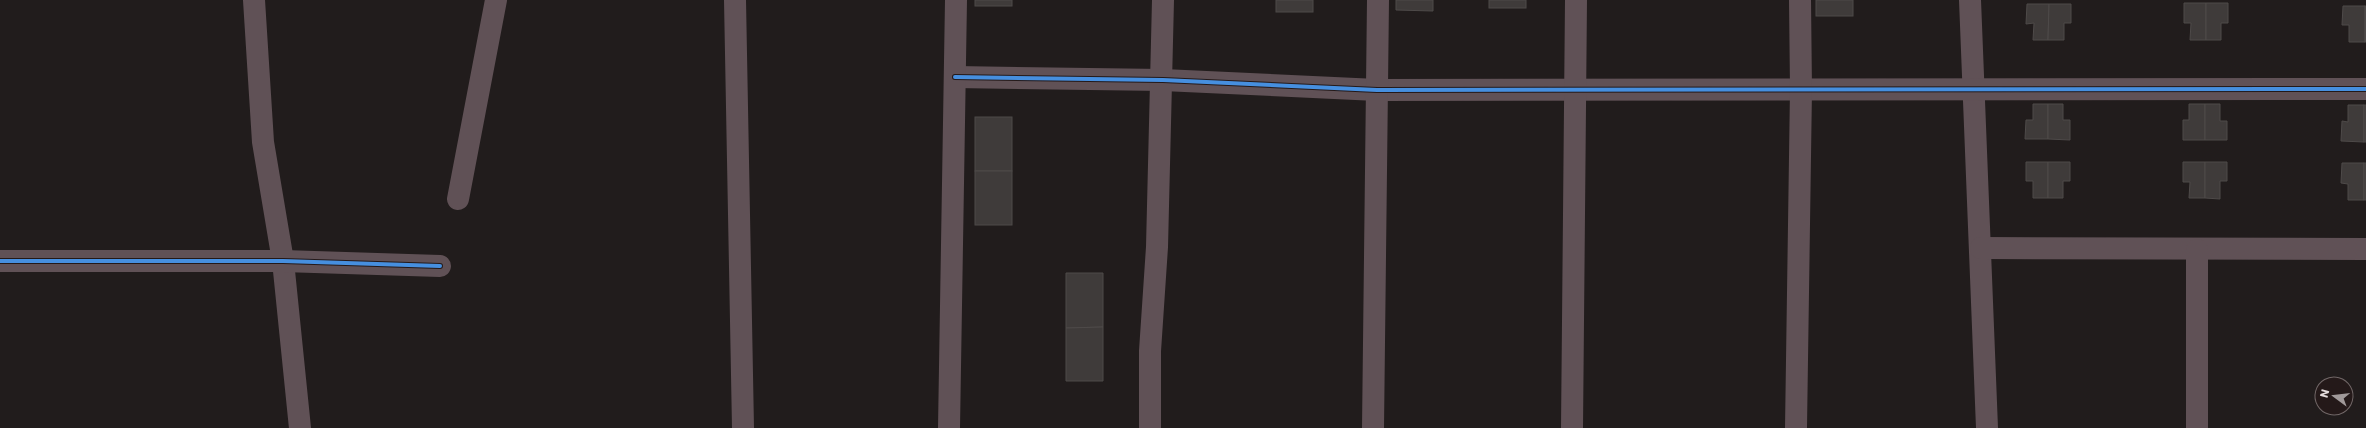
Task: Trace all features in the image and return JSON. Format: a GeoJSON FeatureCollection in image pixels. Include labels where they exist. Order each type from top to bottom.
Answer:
{"type":"FeatureCollection","features":[{"type":"Feature","properties":{"kind":"street"},"geometry":{"type":"LineString","coordinates":[[254,0],[263,142],[283,261],[300,428]]}},
{"type":"Feature","properties":{"kind":"street"},"geometry":{"type":"LineString","coordinates":[[458,199],[496,0]]}},
{"type":"Feature","properties":{"kind":"street"},"geometry":{"type":"LineString","coordinates":[[735,0],[743,428]]}},
{"type":"Feature","properties":{"kind":"street"},"geometry":{"type":"LineString","coordinates":[[949,428],[956,77],[956,0]]}},
{"type":"Feature","properties":{"kind":"street"},"geometry":{"type":"LineString","coordinates":[[1150,428],[1150,351],[1157,247],[1163,0]]}},
{"type":"Feature","properties":{"kind":"street"},"geometry":{"type":"LineString","coordinates":[[1373,428],[1378,0]]}},
{"type":"Feature","properties":{"kind":"street"},"geometry":{"type":"LineString","coordinates":[[1572,428],[1576,0]]}},
{"type":"Feature","properties":{"kind":"street"},"geometry":{"type":"LineString","coordinates":[[1796,428],[1801,89],[1800,0]]}},
{"type":"Feature","properties":{"kind":"street"},"geometry":{"type":"LineString","coordinates":[[1970,0],[1975,88],[1988,428]]}},
{"type":"Feature","properties":{"kind":"street"},"geometry":{"type":"LineString","coordinates":[[956,77],[1162,80],[1378,90],[1574,91],[1975,88],[2366,89]]}},
{"type":"Feature","properties":{"kind":"street"},"geometry":{"type":"LineString","coordinates":[[1981,248],[2197,250],[2366,249]]}},
{"type":"Feature","properties":{"kind":"street"},"geometry":{"type":"LineString","coordinates":[[2197,250],[2197,428]]}},
{"type":"Feature","properties":{"kind":"street"},"geometry":{"type":"LineString","coordinates":[[0,261],[283,261],[440,266]]}},
{"type":"Feature","properties":{"kind":"building"},"geometry":{"type":"Polygon","coordinates":[[[975,0],[1012,0],[1012,6],[975,6],[975,0]]]}},
{"type":"Feature","properties":{"kind":"building"},"geometry":{"type":"Polygon","coordinates":[[[1276,0],[1313,0],[1313,12],[1276,12],[1276,0]]]}},
{"type":"Feature","properties":{"kind":"building"},"geometry":{"type":"Polygon","coordinates":[[[1396,0],[1433,0],[1433,11],[1396,10],[1396,0]]]}},
{"type":"Feature","properties":{"kind":"building"},"geometry":{"type":"Polygon","coordinates":[[[1489,0],[1526,0],[1526,8],[1489,8],[1489,0]]]}},
{"type":"Feature","properties":{"kind":"building"},"geometry":{"type":"Polygon","coordinates":[[[1816,0],[1853,0],[1853,16],[1816,16],[1816,0]]]}},
{"type":"Feature","properties":{"kind":"building"},"geometry":{"type":"Polygon","coordinates":[[[2184,3],[2206,3],[2206,40],[2190,40],[2191,23],[2184,23],[2184,3]]]}},
{"type":"Feature","properties":{"kind":"building"},"geometry":{"type":"Polygon","coordinates":[[[2206,3],[2228,3],[2228,23],[2221,23],[2221,40],[2206,40],[2206,3]]]}},
{"type":"Feature","properties":{"kind":"building"},"geometry":{"type":"Polygon","coordinates":[[[2027,4],[2049,4],[2048,40],[2033,40],[2034,23],[2026,24],[2027,4]]]}},
{"type":"Feature","properties":{"kind":"building"},"geometry":{"type":"Polygon","coordinates":[[[2049,4],[2071,4],[2071,23],[2064,23],[2064,40],[2048,40],[2049,4]]]}},
{"type":"Feature","properties":{"kind":"building"},"geometry":{"type":"Polygon","coordinates":[[[2343,6],[2365,6],[2365,42],[2349,42],[2349,25],[2342,25],[2343,6]]]}},
{"type":"Feature","properties":{"kind":"building"},"geometry":{"type":"Polygon","coordinates":[[[2366,6],[2366,42],[2365,42],[2366,6]]]}},
{"type":"Feature","properties":{"kind":"building"},"geometry":{"type":"Polygon","coordinates":[[[2033,104],[2048,104],[2048,139],[2025,139],[2026,120],[2033,120],[2033,104]]]}},
{"type":"Feature","properties":{"kind":"building"},"geometry":{"type":"Polygon","coordinates":[[[2048,104],[2063,104],[2063,120],[2070,120],[2070,140],[2048,139],[2048,104]]]}},
{"type":"Feature","properties":{"kind":"building"},"geometry":{"type":"Polygon","coordinates":[[[2189,104],[2205,104],[2205,140],[2183,140],[2183,120],[2189,120],[2189,104]]]}},
{"type":"Feature","properties":{"kind":"building"},"geometry":{"type":"Polygon","coordinates":[[[2205,104],[2220,104],[2220,121],[2227,121],[2227,140],[2205,140],[2205,104]]]}},
{"type":"Feature","properties":{"kind":"building"},"geometry":{"type":"Polygon","coordinates":[[[2348,105],[2364,105],[2364,142],[2341,141],[2342,121],[2348,122],[2348,105]]]}},
{"type":"Feature","properties":{"kind":"building"},"geometry":{"type":"Polygon","coordinates":[[[2364,105],[2366,105],[2366,142],[2364,142],[2364,105]]]}},
{"type":"Feature","properties":{"kind":"building"},"geometry":{"type":"Polygon","coordinates":[[[975,117],[1012,117],[1012,171],[975,171],[975,117]]]}},
{"type":"Feature","properties":{"kind":"building"},"geometry":{"type":"Polygon","coordinates":[[[2026,162],[2048,162],[2048,198],[2033,198],[2033,181],[2026,181],[2026,162]]]}},
{"type":"Feature","properties":{"kind":"building"},"geometry":{"type":"Polygon","coordinates":[[[2048,162],[2070,162],[2070,181],[2063,181],[2063,198],[2048,198],[2048,162]]]}},
{"type":"Feature","properties":{"kind":"building"},"geometry":{"type":"Polygon","coordinates":[[[2183,162],[2205,162],[2205,198],[2189,198],[2190,182],[2183,182],[2183,162]]]}},
{"type":"Feature","properties":{"kind":"building"},"geometry":{"type":"Polygon","coordinates":[[[2205,162],[2227,162],[2227,181],[2220,181],[2220,199],[2205,198],[2205,162]]]}},
{"type":"Feature","properties":{"kind":"building"},"geometry":{"type":"Polygon","coordinates":[[[2342,163],[2364,163],[2364,200],[2348,200],[2348,184],[2341,183],[2342,163]]]}},
{"type":"Feature","properties":{"kind":"building"},"geometry":{"type":"Polygon","coordinates":[[[2364,163],[2366,163],[2366,200],[2364,200],[2364,163]]]}},
{"type":"Feature","properties":{"kind":"building"},"geometry":{"type":"Polygon","coordinates":[[[975,171],[1012,171],[1012,225],[975,225],[975,171]]]}},
{"type":"Feature","properties":{"kind":"building"},"geometry":{"type":"Polygon","coordinates":[[[1066,273],[1103,273],[1103,327],[1066,328],[1066,273]]]}},
{"type":"Feature","properties":{"kind":"building"},"geometry":{"type":"Polygon","coordinates":[[[1103,327],[1103,381],[1066,381],[1066,328],[1103,327]]]}},
{"type":"Feature","properties":{"kind":"cycle path"},"geometry":{"type":"LineString","coordinates":[[955,77],[1163,80],[1377,90],[2366,89]]}},
{"type":"Feature","properties":{"kind":"cycle path"},"geometry":{"type":"LineString","coordinates":[[0,261],[283,261],[440,266]]}}]}
